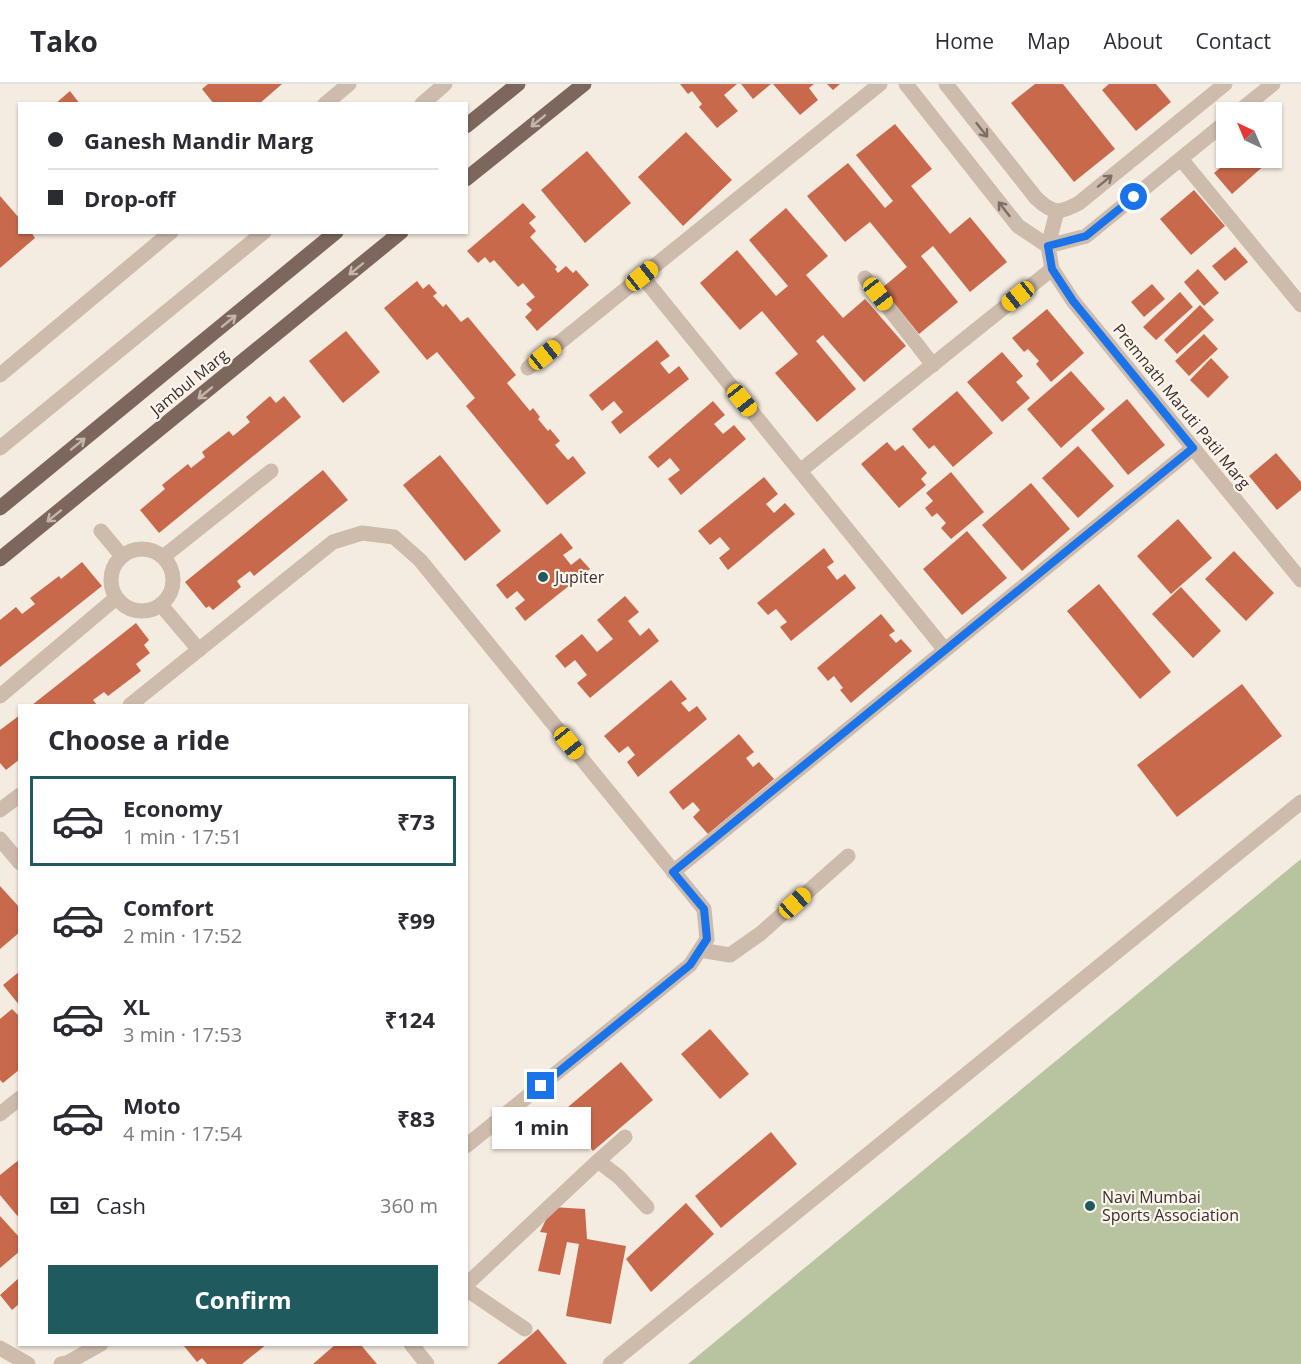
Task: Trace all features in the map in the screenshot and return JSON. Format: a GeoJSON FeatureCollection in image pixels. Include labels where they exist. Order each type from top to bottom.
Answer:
{"type":"FeatureCollection","features":[{"type":"Feature","properties":{"kind":"main road"},"geometry":{"type":"LineString","coordinates":[[468,124],[518,84]]}},
{"type":"Feature","properties":{"kind":"main road"},"geometry":{"type":"LineString","coordinates":[[468,177],[584,84]]}},
{"type":"Feature","properties":{"kind":"main road","name":"Jambul Marg"},"geometry":{"type":"LineString","coordinates":[[0,508],[334,234]]}},
{"type":"Feature","properties":{"kind":"main road","name":"Jambul Marg"},"geometry":{"type":"LineString","coordinates":[[0,559],[399,234]]}},
{"type":"Feature","properties":{"kind":"street"},"geometry":{"type":"LineString","coordinates":[[328,102],[349,84]]}},
{"type":"Feature","properties":{"kind":"street"},"geometry":{"type":"LineString","coordinates":[[424,102],[446,84]]}},
{"type":"Feature","properties":{"kind":"street"},"geometry":{"type":"LineString","coordinates":[[528,368],[880,84]]}},
{"type":"Feature","properties":{"kind":"street"},"geometry":{"type":"LineString","coordinates":[[906,84],[1018,226],[1048,246],[1086,236],[1216,131]]}},
{"type":"Feature","properties":{"kind":"street"},"geometry":{"type":"LineString","coordinates":[[946,84],[1036,198],[1046,208],[1057,211],[1067,210],[1079,203],[1225,84]]}},
{"type":"Feature","properties":{"kind":"street"},"geometry":{"type":"LineString","coordinates":[[1250,102],[1273,84]]}},
{"type":"Feature","properties":{"kind":"street"},"geometry":{"type":"LineString","coordinates":[[1181,159],[1301,305]]}},
{"type":"Feature","properties":{"kind":"street","name":"Premnath Maruti Patil Marg"},"geometry":{"type":"LineString","coordinates":[[1057,211],[1048,246],[1052,269],[1073,301],[1301,580]]}},
{"type":"Feature","properties":{"kind":"street"},"geometry":{"type":"LineString","coordinates":[[0,375],[169,234]]}},
{"type":"Feature","properties":{"kind":"street"},"geometry":{"type":"LineString","coordinates":[[0,448],[262,234]]}},
{"type":"Feature","properties":{"kind":"street"},"geometry":{"type":"LineString","coordinates":[[800,471],[1052,269]]}},
{"type":"Feature","properties":{"kind":"street"},"geometry":{"type":"LineString","coordinates":[[642,276],[945,650]]}},
{"type":"Feature","properties":{"kind":"street"},"geometry":{"type":"LineString","coordinates":[[865,278],[933,364]]}},
{"type":"Feature","properties":{"kind":"street"},"geometry":{"type":"LineString","coordinates":[[673,872],[1193,448]]}},
{"type":"Feature","properties":{"kind":"street"},"geometry":{"type":"LineString","coordinates":[[163,558],[271,471]]}},
{"type":"Feature","properties":{"kind":"street"},"geometry":{"type":"LineString","coordinates":[[101,531],[122,556]]}},
{"type":"Feature","properties":{"kind":"street"},"geometry":{"type":"LineString","coordinates":[[131,704],[333,542],[362,533],[394,537],[420,560],[704,909],[707,939],[690,965],[468,1144]]}},
{"type":"Feature","properties":{"kind":"street"},"geometry":{"type":"LineString","coordinates":[[139,549],[150,549],[163,558],[172,570],[173,581],[166,601],[147,611],[137,611],[127,608],[116,598],[111,584],[111,574],[114,565],[122,556],[139,549]]}},
{"type":"Feature","properties":{"kind":"street"},"geometry":{"type":"LineString","coordinates":[[0,696],[116,598]]}},
{"type":"Feature","properties":{"kind":"street"},"geometry":{"type":"LineString","coordinates":[[161,605],[199,650]]}},
{"type":"Feature","properties":{"kind":"street"},"geometry":{"type":"LineString","coordinates":[[0,810],[18,796]]}},
{"type":"Feature","properties":{"kind":"street"},"geometry":{"type":"LineString","coordinates":[[610,1364],[1301,802]]}},
{"type":"Feature","properties":{"kind":"street"},"geometry":{"type":"LineString","coordinates":[[0,839],[18,861]]}},
{"type":"Feature","properties":{"kind":"street"},"geometry":{"type":"LineString","coordinates":[[700,950],[730,955],[759,934],[848,856]]}},
{"type":"Feature","properties":{"kind":"street"},"geometry":{"type":"LineString","coordinates":[[0,1114],[18,1100]]}},
{"type":"Feature","properties":{"kind":"street"},"geometry":{"type":"LineString","coordinates":[[468,1285],[625,1137]]}},
{"type":"Feature","properties":{"kind":"street"},"geometry":{"type":"LineString","coordinates":[[598,1161],[619,1177],[647,1207]]}},
{"type":"Feature","properties":{"kind":"street"},"geometry":{"type":"LineString","coordinates":[[468,1288],[525,1329]]}},
{"type":"Feature","properties":{"kind":"street"},"geometry":{"type":"LineString","coordinates":[[61,1364],[97,1346]]}},
{"type":"Feature","properties":{"kind":"street"},"geometry":{"type":"LineString","coordinates":[[413,1346],[427,1364]]}},
{"type":"Feature","properties":{"kind":"street"},"geometry":{"type":"LineString","coordinates":[[0,1348],[28,1364]]}},
{"type":"Feature","properties":{"kind":"green space","name":"Navi Mumbai Sports Association"},"geometry":{"type":"Polygon","coordinates":[[[1301,859],[1301,1364],[688,1364],[1301,859]]]}},
{"type":"Feature","properties":{"kind":"building"},"geometry":{"type":"Polygon","coordinates":[[[208,84],[282,84],[261,102],[212,102],[202,89],[208,84]]]}},
{"type":"Feature","properties":{"kind":"building"},"geometry":{"type":"Polygon","coordinates":[[[680,84],[737,84],[724,95],[738,111],[717,128],[699,107],[702,104],[692,91],[688,94],[680,84]]]}},
{"type":"Feature","properties":{"kind":"building"},"geometry":{"type":"Polygon","coordinates":[[[741,84],[771,84],[753,99],[741,84]]]}},
{"type":"Feature","properties":{"kind":"building"},"geometry":{"type":"Polygon","coordinates":[[[773,84],[814,84],[809,88],[818,100],[800,115],[773,84]]]}},
{"type":"Feature","properties":{"kind":"building"},"geometry":{"type":"Polygon","coordinates":[[[827,84],[840,84],[833,90],[827,84]]]}},
{"type":"Feature","properties":{"kind":"building"},"geometry":{"type":"Polygon","coordinates":[[[1035,84],[1063,84],[1115,149],[1074,182],[1011,103],[1035,84]]]}},
{"type":"Feature","properties":{"kind":"building"},"geometry":{"type":"Polygon","coordinates":[[[1109,84],[1156,84],[1171,102],[1136,131],[1102,90],[1109,84]]]}},
{"type":"Feature","properties":{"kind":"building"},"geometry":{"type":"Polygon","coordinates":[[[70,91],[78,102],[57,102],[70,91]]]}},
{"type":"Feature","properties":{"kind":"building"},"geometry":{"type":"Polygon","coordinates":[[[895,124],[932,169],[911,186],[950,234],[970,217],[1007,262],[970,292],[933,246],[921,256],[958,302],[919,334],[882,288],[907,267],[870,222],[845,242],[807,196],[848,163],[885,208],[893,201],[856,155],[895,124]]]}},
{"type":"Feature","properties":{"kind":"building"},"geometry":{"type":"Polygon","coordinates":[[[686,132],[732,180],[683,226],[638,177],[686,132]]]}},
{"type":"Feature","properties":{"kind":"building"},"geometry":{"type":"Polygon","coordinates":[[[587,151],[631,203],[585,243],[541,190],[587,151]]]}},
{"type":"Feature","properties":{"kind":"building"},"geometry":{"type":"Polygon","coordinates":[[[1220,168],[1261,168],[1232,194],[1214,173],[1220,168]]]}},
{"type":"Feature","properties":{"kind":"building"},"geometry":{"type":"Polygon","coordinates":[[[1194,190],[1225,226],[1191,255],[1160,219],[1194,190]]]}},
{"type":"Feature","properties":{"kind":"building"},"geometry":{"type":"Polygon","coordinates":[[[0,196],[18,217],[18,234],[32,234],[35,238],[0,268],[0,196]]]}},
{"type":"Feature","properties":{"kind":"building"},"geometry":{"type":"Polygon","coordinates":[[[523,203],[536,217],[529,223],[536,231],[530,237],[557,267],[555,269],[558,273],[566,266],[573,273],[576,270],[589,285],[537,331],[525,317],[532,310],[526,304],[535,297],[523,283],[518,287],[494,260],[490,263],[485,257],[478,263],[467,251],[523,203]]]}},
{"type":"Feature","properties":{"kind":"building"},"geometry":{"type":"Polygon","coordinates":[[[786,208],[828,256],[806,275],[843,318],[865,299],[906,346],[864,382],[823,335],[816,341],[856,389],[817,422],[775,373],[798,354],[762,311],[740,330],[700,283],[737,250],[776,296],[788,286],[749,240],[786,208]]]}},
{"type":"Feature","properties":{"kind":"building"},"geometry":{"type":"Polygon","coordinates":[[[1235,247],[1248,262],[1225,281],[1212,266],[1235,247]]]}},
{"type":"Feature","properties":{"kind":"building"},"geometry":{"type":"Polygon","coordinates":[[[1198,269],[1219,293],[1204,306],[1184,282],[1198,269]]]}},
{"type":"Feature","properties":{"kind":"building"},"geometry":{"type":"Polygon","coordinates":[[[417,281],[423,289],[429,284],[437,293],[433,296],[443,307],[446,304],[461,322],[468,317],[516,375],[507,383],[530,411],[533,408],[540,417],[538,419],[560,441],[555,445],[568,460],[573,456],[586,473],[547,505],[466,406],[475,398],[437,352],[427,360],[384,308],[417,281]]]}},
{"type":"Feature","properties":{"kind":"building"},"geometry":{"type":"Polygon","coordinates":[[[1152,284],[1165,299],[1144,317],[1131,302],[1152,284]]]}},
{"type":"Feature","properties":{"kind":"building"},"geometry":{"type":"Polygon","coordinates":[[[1180,292],[1193,307],[1156,340],[1143,327],[1180,292]]]}},
{"type":"Feature","properties":{"kind":"building"},"geometry":{"type":"Polygon","coordinates":[[[1200,305],[1214,320],[1177,354],[1164,340],[1200,305]]]}},
{"type":"Feature","properties":{"kind":"building"},"geometry":{"type":"Polygon","coordinates":[[[1047,309],[1084,353],[1051,382],[1036,364],[1039,361],[1028,349],[1024,352],[1012,338],[1047,309]]]}},
{"type":"Feature","properties":{"kind":"building"},"geometry":{"type":"Polygon","coordinates":[[[346,331],[380,372],[343,403],[309,361],[346,331]]]}},
{"type":"Feature","properties":{"kind":"building"},"geometry":{"type":"Polygon","coordinates":[[[1204,334],[1218,349],[1189,376],[1175,361],[1204,334]]]}},
{"type":"Feature","properties":{"kind":"building"},"geometry":{"type":"Polygon","coordinates":[[[657,340],[670,356],[660,363],[669,374],[679,366],[689,379],[620,434],[611,422],[623,412],[614,401],[602,411],[589,395],[657,340]]]}},
{"type":"Feature","properties":{"kind":"building"},"geometry":{"type":"Polygon","coordinates":[[[1002,352],[1023,376],[1016,382],[1030,398],[1002,422],[967,382],[1002,352]]]}},
{"type":"Feature","properties":{"kind":"building"},"geometry":{"type":"Polygon","coordinates":[[[1211,358],[1229,377],[1208,398],[1190,380],[1211,358]]]}},
{"type":"Feature","properties":{"kind":"building"},"geometry":{"type":"Polygon","coordinates":[[[1071,371],[1105,409],[1061,448],[1027,409],[1071,371]]]}},
{"type":"Feature","properties":{"kind":"building"},"geometry":{"type":"Polygon","coordinates":[[[957,391],[993,433],[953,467],[934,445],[929,449],[912,429],[957,391]]]}},
{"type":"Feature","properties":{"kind":"building"},"geometry":{"type":"Polygon","coordinates":[[[270,396],[276,403],[284,396],[301,417],[159,533],[140,510],[165,489],[162,485],[188,464],[191,468],[205,457],[202,452],[229,431],[233,436],[250,422],[246,417],[270,396]]]}},
{"type":"Feature","properties":{"kind":"building"},"geometry":{"type":"Polygon","coordinates":[[[1127,399],[1165,445],[1128,475],[1091,430],[1127,399]]]}},
{"type":"Feature","properties":{"kind":"building"},"geometry":{"type":"Polygon","coordinates":[[[713,401],[725,415],[714,424],[723,434],[734,425],[746,439],[681,495],[668,479],[680,470],[670,458],[658,468],[648,457],[713,401]]]}},
{"type":"Feature","properties":{"kind":"building"},"geometry":{"type":"Polygon","coordinates":[[[887,442],[895,451],[903,445],[927,473],[921,479],[926,485],[899,508],[861,464],[887,442]]]}},
{"type":"Feature","properties":{"kind":"building"},"geometry":{"type":"Polygon","coordinates":[[[1078,446],[1114,486],[1078,518],[1042,478],[1078,446]]]}},
{"type":"Feature","properties":{"kind":"building"},"geometry":{"type":"Polygon","coordinates":[[[1276,453],[1301,482],[1301,490],[1277,510],[1249,476],[1276,453]]]}},
{"type":"Feature","properties":{"kind":"building"},"geometry":{"type":"Polygon","coordinates":[[[440,455],[501,531],[465,561],[403,485],[440,455]]]}},
{"type":"Feature","properties":{"kind":"building"},"geometry":{"type":"Polygon","coordinates":[[[323,470],[348,500],[254,576],[250,571],[237,581],[241,587],[213,610],[209,606],[206,608],[185,582],[323,470]]]}},
{"type":"Feature","properties":{"kind":"building"},"geometry":{"type":"Polygon","coordinates":[[[951,472],[984,512],[951,539],[941,528],[946,523],[937,513],[932,517],[925,508],[933,501],[926,493],[951,472]]]}},
{"type":"Feature","properties":{"kind":"building"},"geometry":{"type":"Polygon","coordinates":[[[764,477],[778,494],[766,504],[774,513],[785,503],[795,514],[728,570],[719,558],[730,549],[720,537],[710,545],[698,531],[764,477]]]}},
{"type":"Feature","properties":{"kind":"building"},"geometry":{"type":"Polygon","coordinates":[[[1031,483],[1070,529],[1022,571],[982,525],[1031,483]]]}},
{"type":"Feature","properties":{"kind":"building"},"geometry":{"type":"Polygon","coordinates":[[[1178,519],[1212,558],[1171,594],[1137,556],[1178,519]]]}},
{"type":"Feature","properties":{"kind":"building"},"geometry":{"type":"Polygon","coordinates":[[[967,531],[1007,578],[962,615],[923,569],[967,531]]]}},
{"type":"Feature","properties":{"kind":"building","name":"Jupiter"},"geometry":{"type":"Polygon","coordinates":[[[561,533],[573,548],[563,555],[571,565],[580,558],[590,569],[525,621],[515,608],[525,600],[517,591],[507,599],[496,585],[561,533]]]}},
{"type":"Feature","properties":{"kind":"building"},"geometry":{"type":"Polygon","coordinates":[[[824,548],[834,562],[827,567],[837,580],[845,574],[856,588],[791,641],[780,627],[787,622],[776,609],[768,615],[757,603],[824,548]]]}},
{"type":"Feature","properties":{"kind":"building"},"geometry":{"type":"Polygon","coordinates":[[[1234,551],[1274,593],[1246,621],[1205,579],[1234,551]]]}},
{"type":"Feature","properties":{"kind":"building"},"geometry":{"type":"Polygon","coordinates":[[[82,562],[102,586],[0,667],[0,620],[16,607],[22,614],[35,604],[30,598],[59,576],[61,579],[82,562]]]}},
{"type":"Feature","properties":{"kind":"building"},"geometry":{"type":"Polygon","coordinates":[[[1099,584],[1171,672],[1140,699],[1067,611],[1099,584]]]}},
{"type":"Feature","properties":{"kind":"building"},"geometry":{"type":"Polygon","coordinates":[[[1181,587],[1221,631],[1193,658],[1152,614],[1181,587]]]}},
{"type":"Feature","properties":{"kind":"building"},"geometry":{"type":"Polygon","coordinates":[[[625,596],[639,612],[628,621],[640,636],[649,628],[659,641],[590,698],[577,683],[587,675],[575,660],[565,668],[555,656],[582,634],[597,652],[613,639],[597,620],[625,596]]]}},
{"type":"Feature","properties":{"kind":"building"},"geometry":{"type":"Polygon","coordinates":[[[881,614],[895,631],[889,635],[896,643],[901,639],[912,651],[851,703],[840,690],[843,688],[834,676],[828,681],[817,668],[881,614]]]}},
{"type":"Feature","properties":{"kind":"building"},"geometry":{"type":"Polygon","coordinates":[[[136,623],[149,640],[144,645],[150,653],[136,664],[141,671],[108,696],[104,692],[93,700],[96,704],[33,704],[136,623]]]}},
{"type":"Feature","properties":{"kind":"building"},"geometry":{"type":"Polygon","coordinates":[[[671,680],[687,699],[681,703],[689,712],[697,706],[707,719],[638,777],[627,762],[635,755],[628,746],[619,753],[604,736],[671,680]]]}},
{"type":"Feature","properties":{"kind":"building"},"geometry":{"type":"Polygon","coordinates":[[[1242,684],[1282,736],[1177,817],[1137,765],[1242,684]]]}},
{"type":"Feature","properties":{"kind":"building"},"geometry":{"type":"Polygon","coordinates":[[[18,716],[18,761],[6,770],[0,763],[0,730],[18,716]]]}},
{"type":"Feature","properties":{"kind":"building"},"geometry":{"type":"Polygon","coordinates":[[[739,734],[754,752],[746,758],[753,767],[759,762],[774,779],[708,834],[693,817],[700,810],[693,802],[683,810],[669,792],[739,734]]]}},
{"type":"Feature","properties":{"kind":"building"},"geometry":{"type":"Polygon","coordinates":[[[0,886],[18,906],[18,934],[0,949],[0,886]]]}},
{"type":"Feature","properties":{"kind":"building"},"geometry":{"type":"Polygon","coordinates":[[[18,973],[18,1004],[3,985],[18,973]]]}},
{"type":"Feature","properties":{"kind":"building"},"geometry":{"type":"Polygon","coordinates":[[[12,1009],[18,1015],[18,1071],[3,1083],[0,1080],[0,1019],[12,1009]]]}},
{"type":"Feature","properties":{"kind":"building"},"geometry":{"type":"Polygon","coordinates":[[[710,1029],[749,1074],[720,1099],[681,1054],[710,1029]]]}},
{"type":"Feature","properties":{"kind":"building"},"geometry":{"type":"Polygon","coordinates":[[[621,1062],[653,1100],[593,1151],[561,1113],[621,1062]]]}},
{"type":"Feature","properties":{"kind":"building"},"geometry":{"type":"Polygon","coordinates":[[[771,1132],[797,1164],[721,1228],[695,1196],[771,1132]]]}},
{"type":"Feature","properties":{"kind":"building"},"geometry":{"type":"Polygon","coordinates":[[[18,1161],[18,1217],[0,1195],[0,1175],[18,1161]]]}},
{"type":"Feature","properties":{"kind":"building"},"geometry":{"type":"Polygon","coordinates":[[[686,1203],[714,1234],[651,1292],[626,1259],[686,1203]]]}},
{"type":"Feature","properties":{"kind":"building"},"geometry":{"type":"Polygon","coordinates":[[[552,1207],[585,1209],[587,1239],[626,1246],[611,1324],[566,1316],[579,1244],[567,1242],[560,1275],[538,1271],[547,1233],[540,1232],[552,1207]]]}},
{"type":"Feature","properties":{"kind":"building"},"geometry":{"type":"Polygon","coordinates":[[[0,1216],[18,1236],[18,1253],[0,1268],[0,1216]]]}},
{"type":"Feature","properties":{"kind":"building"},"geometry":{"type":"Polygon","coordinates":[[[18,1279],[18,1305],[12,1310],[0,1295],[18,1279]]]}},
{"type":"Feature","properties":{"kind":"building"},"geometry":{"type":"Polygon","coordinates":[[[538,1329],[567,1364],[497,1364],[538,1329]]]}},
{"type":"Feature","properties":{"kind":"building"},"geometry":{"type":"Polygon","coordinates":[[[184,1346],[264,1346],[242,1364],[207,1364],[202,1358],[197,1362],[184,1346]]]}},
{"type":"Feature","properties":{"kind":"building"},"geometry":{"type":"Polygon","coordinates":[[[334,1346],[362,1346],[377,1364],[313,1364],[334,1346]]]}},
{"type":"Feature","properties":{"kind":"place","name":"Jupiter"},"geometry":{"type":"Point","coordinates":[543,577]}},
{"type":"Feature","properties":{"kind":"place","name":"Navi Mumbai Sports Association"},"geometry":{"type":"Point","coordinates":[1090,1206]}},
{"type":"Feature","properties":{"kind":"route"},"geometry":{"type":"LineString","coordinates":[[541,1086],[690,965],[707,939],[704,909],[673,872],[1193,448],[1073,301],[1052,269],[1048,246],[1086,236],[1134,197]]}}]}
